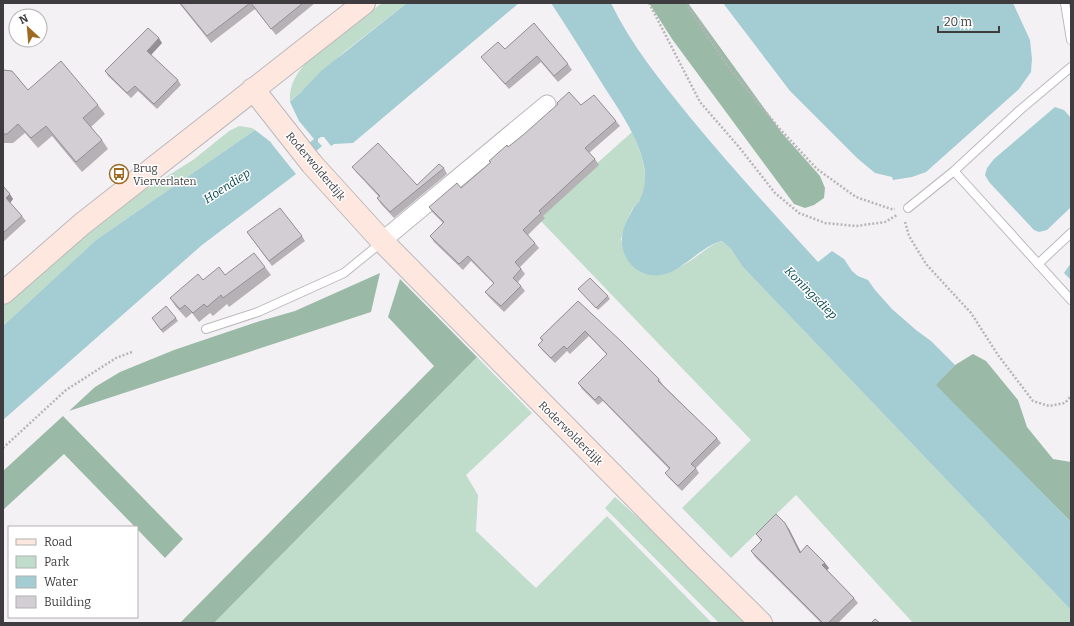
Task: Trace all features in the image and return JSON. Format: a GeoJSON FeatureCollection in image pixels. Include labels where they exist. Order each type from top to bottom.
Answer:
{"type":"FeatureCollection","features":[{"type":"Feature","properties":{"kind":"street"},"geometry":{"type":"LineString","coordinates":[[3,294],[82,224],[364,3]]}},
{"type":"Feature","properties":{"kind":"street","name":"Roderwolderdijk"},"geometry":{"type":"LineString","coordinates":[[253,89],[312,164],[382,242],[761,623]]}},
{"type":"Feature","properties":{"kind":"street"},"geometry":{"type":"LineString","coordinates":[[382,242],[547,104]]}},
{"type":"Feature","properties":{"kind":"lane"},"geometry":{"type":"LineString","coordinates":[[1065,3],[1071,40]]}},
{"type":"Feature","properties":{"kind":"lane"},"geometry":{"type":"LineString","coordinates":[[908,208],[954,171],[1020,110],[1071,67]]}},
{"type":"Feature","properties":{"kind":"lane"},"geometry":{"type":"LineString","coordinates":[[954,171],[1071,300]]}},
{"type":"Feature","properties":{"kind":"lane"},"geometry":{"type":"LineString","coordinates":[[1038,264],[1071,234]]}},
{"type":"Feature","properties":{"kind":"lane"},"geometry":{"type":"LineString","coordinates":[[206,329],[258,312],[344,273],[382,242]]}},
{"type":"Feature","properties":{"kind":"path"},"geometry":{"type":"LineString","coordinates":[[649,3],[700,102],[739,147],[775,193],[799,213],[825,223],[856,226],[885,222],[908,208]]}},
{"type":"Feature","properties":{"kind":"path"},"geometry":{"type":"LineString","coordinates":[[687,3],[729,68],[779,128],[817,169],[856,197],[891,209],[908,208]]}},
{"type":"Feature","properties":{"kind":"path"},"geometry":{"type":"LineString","coordinates":[[908,208],[905,220],[909,236],[926,264],[970,314],[998,355],[1033,400],[1049,406],[1065,403],[1071,396]]}},
{"type":"Feature","properties":{"kind":"path"},"geometry":{"type":"LineString","coordinates":[[3,448],[66,390],[116,358],[132,352]]}},
{"type":"Feature","properties":{"kind":"green space"},"geometry":{"type":"Polygon","coordinates":[[[382,3],[407,3],[344,52],[290,102],[294,81],[306,63],[382,3]]]}},
{"type":"Feature","properties":{"kind":"green space"},"geometry":{"type":"Polygon","coordinates":[[[649,3],[688,3],[782,133],[820,176],[825,188],[824,198],[814,205],[805,208],[794,204],[672,39],[649,3]]]}},
{"type":"Feature","properties":{"kind":"green space"},"geometry":{"type":"Polygon","coordinates":[[[239,126],[252,128],[255,130],[96,240],[3,326],[3,306],[53,262],[143,191],[193,160],[229,131],[239,126]]]}},
{"type":"Feature","properties":{"kind":"green space"},"geometry":{"type":"Polygon","coordinates":[[[632,132],[642,157],[645,184],[639,202],[633,208],[629,216],[621,240],[661,275],[683,265],[709,247],[722,241],[731,249],[742,266],[1071,610],[1071,623],[913,623],[796,495],[731,558],[682,508],[751,440],[537,217],[632,132]]]}},
{"type":"Feature","properties":{"kind":"green space"},"geometry":{"type":"Polygon","coordinates":[[[380,273],[371,312],[69,411],[95,387],[120,372],[174,350],[260,321],[295,311],[380,273]]]}},
{"type":"Feature","properties":{"kind":"green space"},"geometry":{"type":"Polygon","coordinates":[[[400,279],[477,357],[214,623],[180,623],[434,366],[388,317],[400,279]]]}},
{"type":"Feature","properties":{"kind":"green space"},"geometry":{"type":"Polygon","coordinates":[[[973,354],[986,361],[1018,400],[1027,427],[1053,459],[1071,462],[1071,522],[935,385],[955,365],[973,354]]]}},
{"type":"Feature","properties":{"kind":"green space"},"geometry":{"type":"Polygon","coordinates":[[[477,357],[532,413],[466,475],[478,495],[476,531],[536,588],[607,516],[712,623],[214,623],[477,357]]]}},
{"type":"Feature","properties":{"kind":"green space"},"geometry":{"type":"Polygon","coordinates":[[[63,416],[183,539],[165,558],[138,530],[138,526],[134,526],[64,454],[3,510],[3,471],[63,416]]]}},
{"type":"Feature","properties":{"kind":"green space"},"geometry":{"type":"Polygon","coordinates":[[[615,497],[718,589],[751,623],[719,623],[605,508],[615,497]]]}},
{"type":"Feature","properties":{"kind":"water","name":"Hoendiep"},"geometry":{"type":"Polygon","coordinates":[[[407,3],[519,3],[353,143],[334,144],[331,146],[324,137],[321,137],[318,139],[318,142],[322,146],[315,152],[309,146],[287,163],[296,174],[202,245],[3,420],[3,326],[96,240],[255,130],[272,143],[299,121],[290,102],[321,71],[407,3]]]}},
{"type":"Feature","properties":{"kind":"water","name":"Koningsdiep"},"geometry":{"type":"Polygon","coordinates":[[[551,3],[611,3],[637,48],[678,103],[736,172],[818,262],[832,251],[844,259],[852,271],[858,276],[868,280],[892,309],[931,341],[955,365],[936,385],[1071,522],[1071,610],[742,266],[731,249],[722,241],[703,250],[686,263],[667,273],[657,275],[646,274],[639,271],[628,261],[622,240],[626,223],[642,195],[644,187],[645,170],[641,155],[633,134],[551,3]]]}},
{"type":"Feature","properties":{"kind":"water"},"geometry":{"type":"Polygon","coordinates":[[[723,3],[1013,3],[1030,40],[1032,59],[1031,72],[1019,89],[926,172],[912,177],[893,180],[892,177],[875,173],[857,158],[790,91],[723,3]]]}},
{"type":"Feature","properties":{"kind":"water"},"geometry":{"type":"Polygon","coordinates":[[[1055,107],[1064,110],[1071,118],[1071,207],[1047,230],[1039,232],[1034,230],[989,182],[985,175],[987,168],[994,159],[1055,107]]]}},
{"type":"Feature","properties":{"kind":"water"},"geometry":{"type":"Polygon","coordinates":[[[1071,263],[1071,280],[1064,273],[1071,263]]]}},
{"type":"Feature","properties":{"kind":"pier"},"geometry":{"type":"Polygon","coordinates":[[[299,121],[314,139],[287,163],[271,143],[299,121]]]}},
{"type":"Feature","properties":{"kind":"building"},"geometry":{"type":"Polygon","coordinates":[[[180,3],[250,3],[207,36],[180,3]]]}},
{"type":"Feature","properties":{"kind":"building"},"geometry":{"type":"Polygon","coordinates":[[[251,3],[303,3],[271,29],[251,3]]]}},
{"type":"Feature","properties":{"kind":"building"},"geometry":{"type":"Polygon","coordinates":[[[534,23],[568,64],[554,76],[537,56],[505,84],[481,57],[498,42],[505,49],[534,23]]]}},
{"type":"Feature","properties":{"kind":"building"},"geometry":{"type":"Polygon","coordinates":[[[148,28],[159,38],[147,51],[178,80],[154,104],[135,86],[127,93],[105,71],[148,28]]]}},
{"type":"Feature","properties":{"kind":"building"},"geometry":{"type":"Polygon","coordinates":[[[61,61],[98,105],[83,118],[102,140],[76,162],[46,126],[31,138],[18,124],[7,134],[3,134],[3,70],[12,71],[28,90],[61,61]]]}},
{"type":"Feature","properties":{"kind":"building"},"geometry":{"type":"Polygon","coordinates":[[[569,92],[581,105],[594,95],[616,121],[585,148],[595,159],[539,211],[541,213],[523,230],[535,243],[515,262],[521,269],[513,278],[521,286],[501,306],[485,292],[494,283],[468,256],[459,264],[430,236],[444,222],[429,207],[457,183],[461,188],[491,162],[489,161],[507,145],[508,147],[558,104],[557,103],[569,92]]]}},
{"type":"Feature","properties":{"kind":"building"},"geometry":{"type":"Polygon","coordinates":[[[378,143],[417,185],[439,164],[444,168],[390,212],[377,198],[380,196],[352,167],[378,143]]]}},
{"type":"Feature","properties":{"kind":"building"},"geometry":{"type":"Polygon","coordinates":[[[3,186],[10,194],[6,198],[22,216],[3,233],[3,186]]]}},
{"type":"Feature","properties":{"kind":"building"},"geometry":{"type":"Polygon","coordinates":[[[280,208],[302,236],[269,261],[247,232],[280,208]]]}},
{"type":"Feature","properties":{"kind":"building"},"geometry":{"type":"Polygon","coordinates":[[[254,253],[265,267],[223,298],[221,295],[207,307],[204,304],[193,313],[185,305],[180,309],[170,298],[198,274],[203,280],[219,267],[225,275],[254,253]]]}},
{"type":"Feature","properties":{"kind":"building"},"geometry":{"type":"Polygon","coordinates":[[[590,278],[608,296],[596,308],[578,289],[590,278]]]}},
{"type":"Feature","properties":{"kind":"building"},"geometry":{"type":"Polygon","coordinates":[[[578,301],[622,342],[659,379],[658,381],[717,438],[691,464],[696,468],[678,486],[665,473],[670,468],[599,396],[595,400],[578,383],[607,354],[585,331],[567,349],[564,346],[551,358],[538,345],[543,340],[540,338],[578,301]]]}},
{"type":"Feature","properties":{"kind":"building"},"geometry":{"type":"Polygon","coordinates":[[[166,306],[176,318],[161,330],[152,318],[166,306]]]}},
{"type":"Feature","properties":{"kind":"building"},"geometry":{"type":"Polygon","coordinates":[[[776,514],[785,523],[800,553],[807,545],[825,563],[822,565],[854,598],[828,623],[823,623],[751,551],[762,540],[756,534],[776,514]]]}},
{"type":"Feature","properties":{"kind":"building"},"geometry":{"type":"Polygon","coordinates":[[[875,619],[880,623],[871,623],[875,619]]]}},
{"type":"Feature","properties":{"kind":"place","name":"Brug Vierverlaten"},"geometry":{"type":"Point","coordinates":[119,174]}}]}
